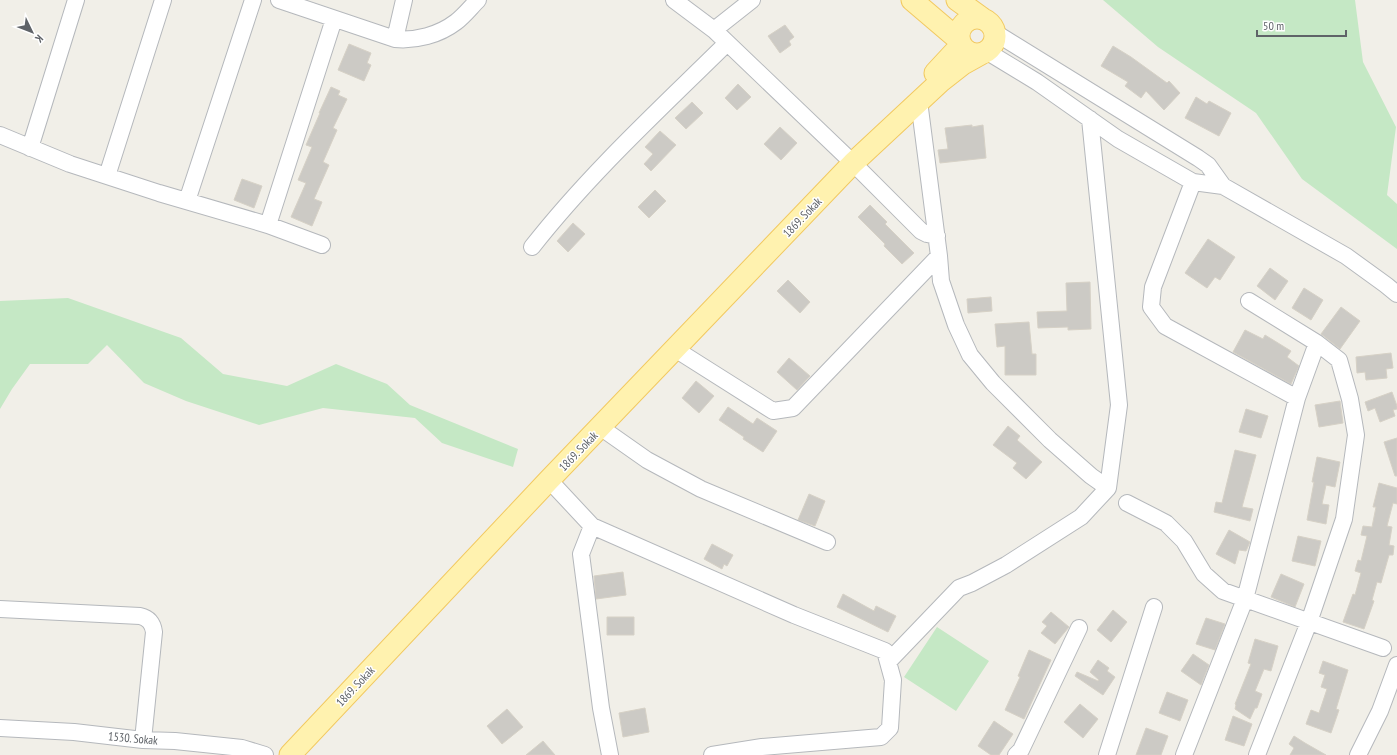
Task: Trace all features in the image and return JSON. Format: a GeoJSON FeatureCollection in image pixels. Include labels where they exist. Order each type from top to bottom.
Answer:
{"type":"FeatureCollection","features":[{"type":"Feature","properties":{"kind":"main road"},"geometry":{"type":"LineString","coordinates":[[912,0],[969,53],[983,52],[993,43],[995,37],[988,25],[957,0]]}},
{"type":"Feature","properties":{"kind":"main road"},"geometry":{"type":"LineString","coordinates":[[960,43],[958,34],[960,28],[969,19],[975,18],[988,25]]}},
{"type":"Feature","properties":{"kind":"main road"},"geometry":{"type":"LineString","coordinates":[[934,19],[941,30],[944,41],[944,50],[940,68]]}},
{"type":"Feature","properties":{"kind":"main road","name":"1869. Sokak"},"geometry":{"type":"LineString","coordinates":[[868,148],[922,86],[940,68],[960,43]]}},
{"type":"Feature","properties":{"kind":"main road","name":"1869. Sokak"},"geometry":{"type":"LineString","coordinates":[[290,755],[549,480],[853,163],[952,71],[983,52]]}},
{"type":"Feature","properties":{"kind":"street"},"geometry":{"type":"LineString","coordinates":[[30,148],[76,0]]}},
{"type":"Feature","properties":{"kind":"street"},"geometry":{"type":"LineString","coordinates":[[107,176],[163,0]]}},
{"type":"Feature","properties":{"kind":"street"},"geometry":{"type":"LineString","coordinates":[[187,201],[253,0]]}},
{"type":"Feature","properties":{"kind":"street"},"geometry":{"type":"LineString","coordinates":[[279,0],[395,38],[408,40],[425,37],[456,23],[478,0]]}},
{"type":"Feature","properties":{"kind":"street"},"geometry":{"type":"LineString","coordinates":[[395,38],[404,0]]}},
{"type":"Feature","properties":{"kind":"street"},"geometry":{"type":"LineString","coordinates":[[674,0],[714,30],[921,230],[927,234],[937,236]]}},
{"type":"Feature","properties":{"kind":"street"},"geometry":{"type":"LineString","coordinates":[[714,30],[752,0]]}},
{"type":"Feature","properties":{"kind":"street"},"geometry":{"type":"LineString","coordinates":[[268,225],[334,19]]}},
{"type":"Feature","properties":{"kind":"street"},"geometry":{"type":"LineString","coordinates":[[988,25],[1198,158],[1208,165],[1223,186]]}},
{"type":"Feature","properties":{"kind":"street"},"geometry":{"type":"LineString","coordinates":[[532,247],[557,214],[612,156],[727,43]]}},
{"type":"Feature","properties":{"kind":"street"},"geometry":{"type":"LineString","coordinates":[[983,52],[1037,82],[1118,139],[1193,182],[1223,186],[1346,256],[1397,294]]}},
{"type":"Feature","properties":{"kind":"street"},"geometry":{"type":"LineString","coordinates":[[919,101],[937,236],[941,281],[956,325],[970,355],[994,383],[1050,440],[1091,476],[1108,488]]}},
{"type":"Feature","properties":{"kind":"street"},"geometry":{"type":"LineString","coordinates":[[888,662],[959,588],[972,583],[1006,564],[1081,517],[1108,488],[1119,405],[1090,119]]}},
{"type":"Feature","properties":{"kind":"street"},"geometry":{"type":"LineString","coordinates":[[0,135],[70,164],[268,225],[322,245]]}},
{"type":"Feature","properties":{"kind":"street"},"geometry":{"type":"LineString","coordinates":[[1193,182],[1153,287],[1151,307],[1165,326],[1297,398]]}},
{"type":"Feature","properties":{"kind":"street"},"geometry":{"type":"LineString","coordinates":[[675,349],[773,411],[793,408],[939,256]]}},
{"type":"Feature","properties":{"kind":"street"},"geometry":{"type":"LineString","coordinates":[[1249,301],[1317,343],[1339,360],[1350,399],[1356,435],[1344,519],[1309,622],[1257,755]]}},
{"type":"Feature","properties":{"kind":"street"},"geometry":{"type":"LineString","coordinates":[[1184,755],[1245,599],[1297,398],[1317,343]]}},
{"type":"Feature","properties":{"kind":"street"},"geometry":{"type":"LineString","coordinates":[[600,427],[647,460],[701,489],[827,542]]}},
{"type":"Feature","properties":{"kind":"street"},"geometry":{"type":"LineString","coordinates":[[549,480],[592,526],[794,615],[885,651],[893,680],[890,728],[882,737],[762,747],[712,755]]}},
{"type":"Feature","properties":{"kind":"street"},"geometry":{"type":"LineString","coordinates":[[1127,503],[1166,522],[1184,541],[1204,574],[1223,590],[1383,648]]}},
{"type":"Feature","properties":{"kind":"street"},"geometry":{"type":"LineString","coordinates":[[592,526],[581,554],[601,708],[610,755]]}},
{"type":"Feature","properties":{"kind":"street"},"geometry":{"type":"LineString","coordinates":[[1107,755],[1154,607]]}},
{"type":"Feature","properties":{"kind":"street"},"geometry":{"type":"LineString","coordinates":[[0,609],[140,616],[147,619],[154,627],[154,632],[143,740]]}},
{"type":"Feature","properties":{"kind":"street"},"geometry":{"type":"LineString","coordinates":[[1022,753],[1079,628]]}},
{"type":"Feature","properties":{"kind":"street"},"geometry":{"type":"LineString","coordinates":[[1358,755],[1380,711],[1397,665]]}},
{"type":"Feature","properties":{"kind":"street","name":"1530. Sokak"},"geometry":{"type":"LineString","coordinates":[[0,728],[74,732],[143,740],[175,741],[242,748],[264,755]]}},
{"type":"Feature","properties":{"kind":"green space"},"geometry":{"type":"Polygon","coordinates":[[[1103,0],[1355,0],[1363,62],[1396,127],[1387,195],[1397,204],[1397,249],[1302,179],[1256,113],[1158,47],[1103,0]]]}},
{"type":"Feature","properties":{"kind":"green space"},"geometry":{"type":"Polygon","coordinates":[[[68,298],[181,338],[223,374],[287,386],[336,364],[387,384],[410,405],[518,449],[513,467],[442,443],[415,418],[323,408],[259,425],[186,401],[144,383],[107,345],[88,364],[30,364],[0,409],[0,301],[68,298]]]}},
{"type":"Feature","properties":{"kind":"green space"},"geometry":{"type":"Polygon","coordinates":[[[937,627],[989,661],[956,711],[904,677],[937,627]]]}},
{"type":"Feature","properties":{"kind":"building"},"geometry":{"type":"Polygon","coordinates":[[[785,25],[794,37],[789,41],[791,45],[780,53],[768,36],[785,25]]]}},
{"type":"Feature","properties":{"kind":"building"},"geometry":{"type":"Polygon","coordinates":[[[349,44],[371,53],[367,63],[371,65],[364,81],[338,70],[349,44]]]}},
{"type":"Feature","properties":{"kind":"building"},"geometry":{"type":"Polygon","coordinates":[[[1113,46],[1167,83],[1169,81],[1180,93],[1164,110],[1146,91],[1141,98],[1125,86],[1128,82],[1101,66],[1113,46]]]}},
{"type":"Feature","properties":{"kind":"building"},"geometry":{"type":"Polygon","coordinates":[[[738,84],[751,97],[737,110],[725,98],[738,84]]]}},
{"type":"Feature","properties":{"kind":"building"},"geometry":{"type":"Polygon","coordinates":[[[331,87],[340,91],[338,95],[347,99],[333,128],[337,130],[323,162],[329,165],[314,199],[322,202],[312,226],[291,217],[306,183],[298,180],[312,147],[306,145],[331,87]]]}},
{"type":"Feature","properties":{"kind":"building"},"geometry":{"type":"Polygon","coordinates":[[[1196,97],[1207,104],[1209,101],[1231,113],[1219,136],[1185,118],[1196,97]]]}},
{"type":"Feature","properties":{"kind":"building"},"geometry":{"type":"Polygon","coordinates":[[[692,102],[703,113],[686,129],[675,118],[692,102]]]}},
{"type":"Feature","properties":{"kind":"building"},"geometry":{"type":"Polygon","coordinates":[[[972,125],[972,127],[983,125],[986,158],[940,163],[938,150],[948,149],[945,128],[972,125]]]}},
{"type":"Feature","properties":{"kind":"building"},"geometry":{"type":"Polygon","coordinates":[[[780,127],[797,143],[781,160],[764,144],[780,127]]]}},
{"type":"Feature","properties":{"kind":"building"},"geometry":{"type":"Polygon","coordinates":[[[660,131],[676,145],[651,171],[644,164],[653,154],[645,147],[660,131]]]}},
{"type":"Feature","properties":{"kind":"building"},"geometry":{"type":"Polygon","coordinates":[[[242,179],[262,186],[254,208],[234,200],[242,179]]]}},
{"type":"Feature","properties":{"kind":"building"},"geometry":{"type":"Polygon","coordinates":[[[655,190],[666,201],[649,218],[638,207],[655,190]]]}},
{"type":"Feature","properties":{"kind":"building"},"geometry":{"type":"Polygon","coordinates":[[[870,205],[887,222],[885,224],[914,253],[902,264],[884,246],[885,244],[858,217],[870,205]]]}},
{"type":"Feature","properties":{"kind":"building"},"geometry":{"type":"Polygon","coordinates":[[[573,223],[585,234],[568,252],[557,241],[573,223]]]}},
{"type":"Feature","properties":{"kind":"building"},"geometry":{"type":"Polygon","coordinates":[[[1208,239],[1235,257],[1220,280],[1215,277],[1207,288],[1185,273],[1208,239]]]}},
{"type":"Feature","properties":{"kind":"building"},"geometry":{"type":"Polygon","coordinates":[[[1270,268],[1288,281],[1275,300],[1257,286],[1270,268]]]}},
{"type":"Feature","properties":{"kind":"building"},"geometry":{"type":"Polygon","coordinates":[[[788,280],[810,302],[800,313],[777,291],[788,280]]]}},
{"type":"Feature","properties":{"kind":"building"},"geometry":{"type":"Polygon","coordinates":[[[1090,282],[1091,329],[1068,330],[1068,327],[1038,328],[1037,312],[1067,311],[1066,283],[1090,282]]]}},
{"type":"Feature","properties":{"kind":"building"},"geometry":{"type":"Polygon","coordinates":[[[1304,288],[1323,300],[1311,320],[1292,308],[1304,288]]]}},
{"type":"Feature","properties":{"kind":"building"},"geometry":{"type":"Polygon","coordinates":[[[991,297],[992,311],[968,313],[967,299],[991,297]]]}},
{"type":"Feature","properties":{"kind":"building"},"geometry":{"type":"Polygon","coordinates":[[[1341,307],[1360,321],[1340,349],[1321,334],[1341,307]]]}},
{"type":"Feature","properties":{"kind":"building"},"geometry":{"type":"Polygon","coordinates":[[[1029,322],[1032,354],[1036,354],[1036,375],[1005,375],[1005,346],[997,347],[995,324],[1029,322]]]}},
{"type":"Feature","properties":{"kind":"building"},"geometry":{"type":"Polygon","coordinates":[[[1245,330],[1263,339],[1265,335],[1291,351],[1287,357],[1299,366],[1291,384],[1233,352],[1245,330]]]}},
{"type":"Feature","properties":{"kind":"building"},"geometry":{"type":"Polygon","coordinates":[[[1391,353],[1393,368],[1386,369],[1387,378],[1366,380],[1365,372],[1357,373],[1356,357],[1391,353]]]}},
{"type":"Feature","properties":{"kind":"building"},"geometry":{"type":"Polygon","coordinates":[[[789,358],[810,376],[797,390],[777,372],[789,358]]]}},
{"type":"Feature","properties":{"kind":"building"},"geometry":{"type":"Polygon","coordinates":[[[696,381],[714,396],[699,413],[682,398],[696,381]]]}},
{"type":"Feature","properties":{"kind":"building"},"geometry":{"type":"Polygon","coordinates":[[[1392,392],[1397,406],[1397,409],[1393,410],[1395,416],[1380,422],[1375,408],[1368,411],[1365,402],[1392,392]]]}},
{"type":"Feature","properties":{"kind":"building"},"geometry":{"type":"Polygon","coordinates":[[[1340,401],[1343,423],[1319,427],[1315,405],[1340,401]]]}},
{"type":"Feature","properties":{"kind":"building"},"geometry":{"type":"Polygon","coordinates":[[[728,407],[753,424],[757,418],[777,431],[763,452],[743,439],[744,437],[719,420],[728,407]]]}},
{"type":"Feature","properties":{"kind":"building"},"geometry":{"type":"Polygon","coordinates":[[[1246,409],[1268,416],[1261,438],[1239,432],[1246,409]]]}},
{"type":"Feature","properties":{"kind":"building"},"geometry":{"type":"Polygon","coordinates":[[[1008,426],[1020,436],[1017,440],[1042,462],[1026,479],[1013,468],[1017,463],[993,445],[1008,426]]]}},
{"type":"Feature","properties":{"kind":"building"},"geometry":{"type":"Polygon","coordinates":[[[1397,438],[1397,476],[1395,476],[1384,442],[1397,438]]]}},
{"type":"Feature","properties":{"kind":"building"},"geometry":{"type":"Polygon","coordinates":[[[1235,450],[1256,455],[1242,507],[1253,509],[1250,521],[1214,512],[1216,502],[1222,503],[1235,450]]]}},
{"type":"Feature","properties":{"kind":"building"},"geometry":{"type":"Polygon","coordinates":[[[1317,457],[1340,462],[1335,487],[1326,485],[1322,504],[1329,505],[1326,524],[1307,520],[1317,457]]]}},
{"type":"Feature","properties":{"kind":"building"},"geometry":{"type":"Polygon","coordinates":[[[1379,483],[1397,488],[1397,504],[1393,503],[1387,526],[1392,527],[1389,545],[1394,546],[1393,555],[1389,555],[1381,583],[1377,582],[1372,600],[1374,601],[1364,629],[1343,622],[1353,594],[1355,595],[1361,573],[1355,571],[1358,560],[1361,561],[1367,536],[1361,535],[1363,526],[1372,527],[1376,507],[1373,507],[1379,483]]]}},
{"type":"Feature","properties":{"kind":"building"},"geometry":{"type":"Polygon","coordinates":[[[809,494],[825,501],[815,526],[798,520],[809,494]]]}},
{"type":"Feature","properties":{"kind":"building"},"geometry":{"type":"Polygon","coordinates":[[[1229,530],[1250,542],[1246,551],[1239,550],[1235,564],[1216,554],[1229,530]]]}},
{"type":"Feature","properties":{"kind":"building"},"geometry":{"type":"Polygon","coordinates":[[[1298,536],[1321,541],[1315,566],[1292,561],[1298,536]]]}},
{"type":"Feature","properties":{"kind":"building"},"geometry":{"type":"Polygon","coordinates":[[[712,544],[733,555],[727,566],[724,564],[722,569],[704,559],[712,544]]]}},
{"type":"Feature","properties":{"kind":"building"},"geometry":{"type":"Polygon","coordinates":[[[623,572],[626,595],[596,599],[594,576],[623,572]]]}},
{"type":"Feature","properties":{"kind":"building"},"geometry":{"type":"Polygon","coordinates":[[[1281,574],[1304,584],[1295,607],[1271,597],[1281,574]]]}},
{"type":"Feature","properties":{"kind":"building"},"geometry":{"type":"Polygon","coordinates":[[[843,594],[874,611],[876,606],[896,616],[888,632],[837,607],[843,594]]]}},
{"type":"Feature","properties":{"kind":"building"},"geometry":{"type":"Polygon","coordinates":[[[1113,610],[1127,622],[1111,642],[1097,630],[1113,610]]]}},
{"type":"Feature","properties":{"kind":"building"},"geometry":{"type":"Polygon","coordinates":[[[1051,612],[1069,627],[1055,644],[1041,633],[1047,626],[1042,622],[1051,612]]]}},
{"type":"Feature","properties":{"kind":"building"},"geometry":{"type":"Polygon","coordinates":[[[607,617],[634,617],[634,635],[607,635],[607,617]]]}},
{"type":"Feature","properties":{"kind":"building"},"geometry":{"type":"Polygon","coordinates":[[[1206,618],[1225,624],[1215,650],[1196,644],[1206,618]]]}},
{"type":"Feature","properties":{"kind":"building"},"geometry":{"type":"Polygon","coordinates":[[[1255,639],[1278,646],[1271,671],[1264,669],[1255,691],[1262,694],[1257,708],[1255,708],[1250,719],[1235,709],[1235,704],[1251,664],[1248,663],[1255,639]]]}},
{"type":"Feature","properties":{"kind":"building"},"geometry":{"type":"Polygon","coordinates":[[[1029,650],[1051,660],[1024,719],[1005,710],[1020,677],[1018,676],[1029,650]]]}},
{"type":"Feature","properties":{"kind":"building"},"geometry":{"type":"Polygon","coordinates":[[[1193,654],[1209,665],[1201,685],[1181,671],[1193,654]]]}},
{"type":"Feature","properties":{"kind":"building"},"geometry":{"type":"Polygon","coordinates":[[[1098,660],[1109,668],[1107,671],[1115,677],[1103,695],[1075,676],[1077,672],[1098,681],[1099,680],[1090,672],[1098,660]]]}},
{"type":"Feature","properties":{"kind":"building"},"geometry":{"type":"Polygon","coordinates":[[[1323,661],[1348,670],[1336,709],[1339,710],[1331,733],[1306,724],[1311,710],[1319,713],[1327,689],[1321,687],[1325,675],[1319,673],[1323,661]]]}},
{"type":"Feature","properties":{"kind":"building"},"geometry":{"type":"Polygon","coordinates":[[[1167,692],[1188,700],[1180,721],[1159,713],[1167,692]]]}},
{"type":"Feature","properties":{"kind":"building"},"geometry":{"type":"Polygon","coordinates":[[[1080,704],[1098,719],[1083,738],[1064,722],[1080,704]]]}},
{"type":"Feature","properties":{"kind":"building"},"geometry":{"type":"Polygon","coordinates":[[[645,708],[649,732],[623,737],[619,713],[645,708]]]}},
{"type":"Feature","properties":{"kind":"building"},"geometry":{"type":"Polygon","coordinates":[[[507,709],[523,727],[502,744],[487,726],[507,709]]]}},
{"type":"Feature","properties":{"kind":"building"},"geometry":{"type":"Polygon","coordinates":[[[1233,716],[1252,724],[1244,746],[1225,740],[1233,716]]]}},
{"type":"Feature","properties":{"kind":"building"},"geometry":{"type":"Polygon","coordinates":[[[994,721],[1013,734],[999,755],[991,755],[978,746],[994,721]]]}},
{"type":"Feature","properties":{"kind":"building"},"geometry":{"type":"Polygon","coordinates":[[[1146,728],[1168,736],[1161,755],[1136,755],[1146,728]]]}},
{"type":"Feature","properties":{"kind":"building"},"geometry":{"type":"Polygon","coordinates":[[[1294,736],[1326,755],[1290,755],[1294,748],[1289,744],[1294,736]]]}},
{"type":"Feature","properties":{"kind":"building"},"geometry":{"type":"Polygon","coordinates":[[[543,741],[555,755],[526,755],[543,741]]]}}]}
